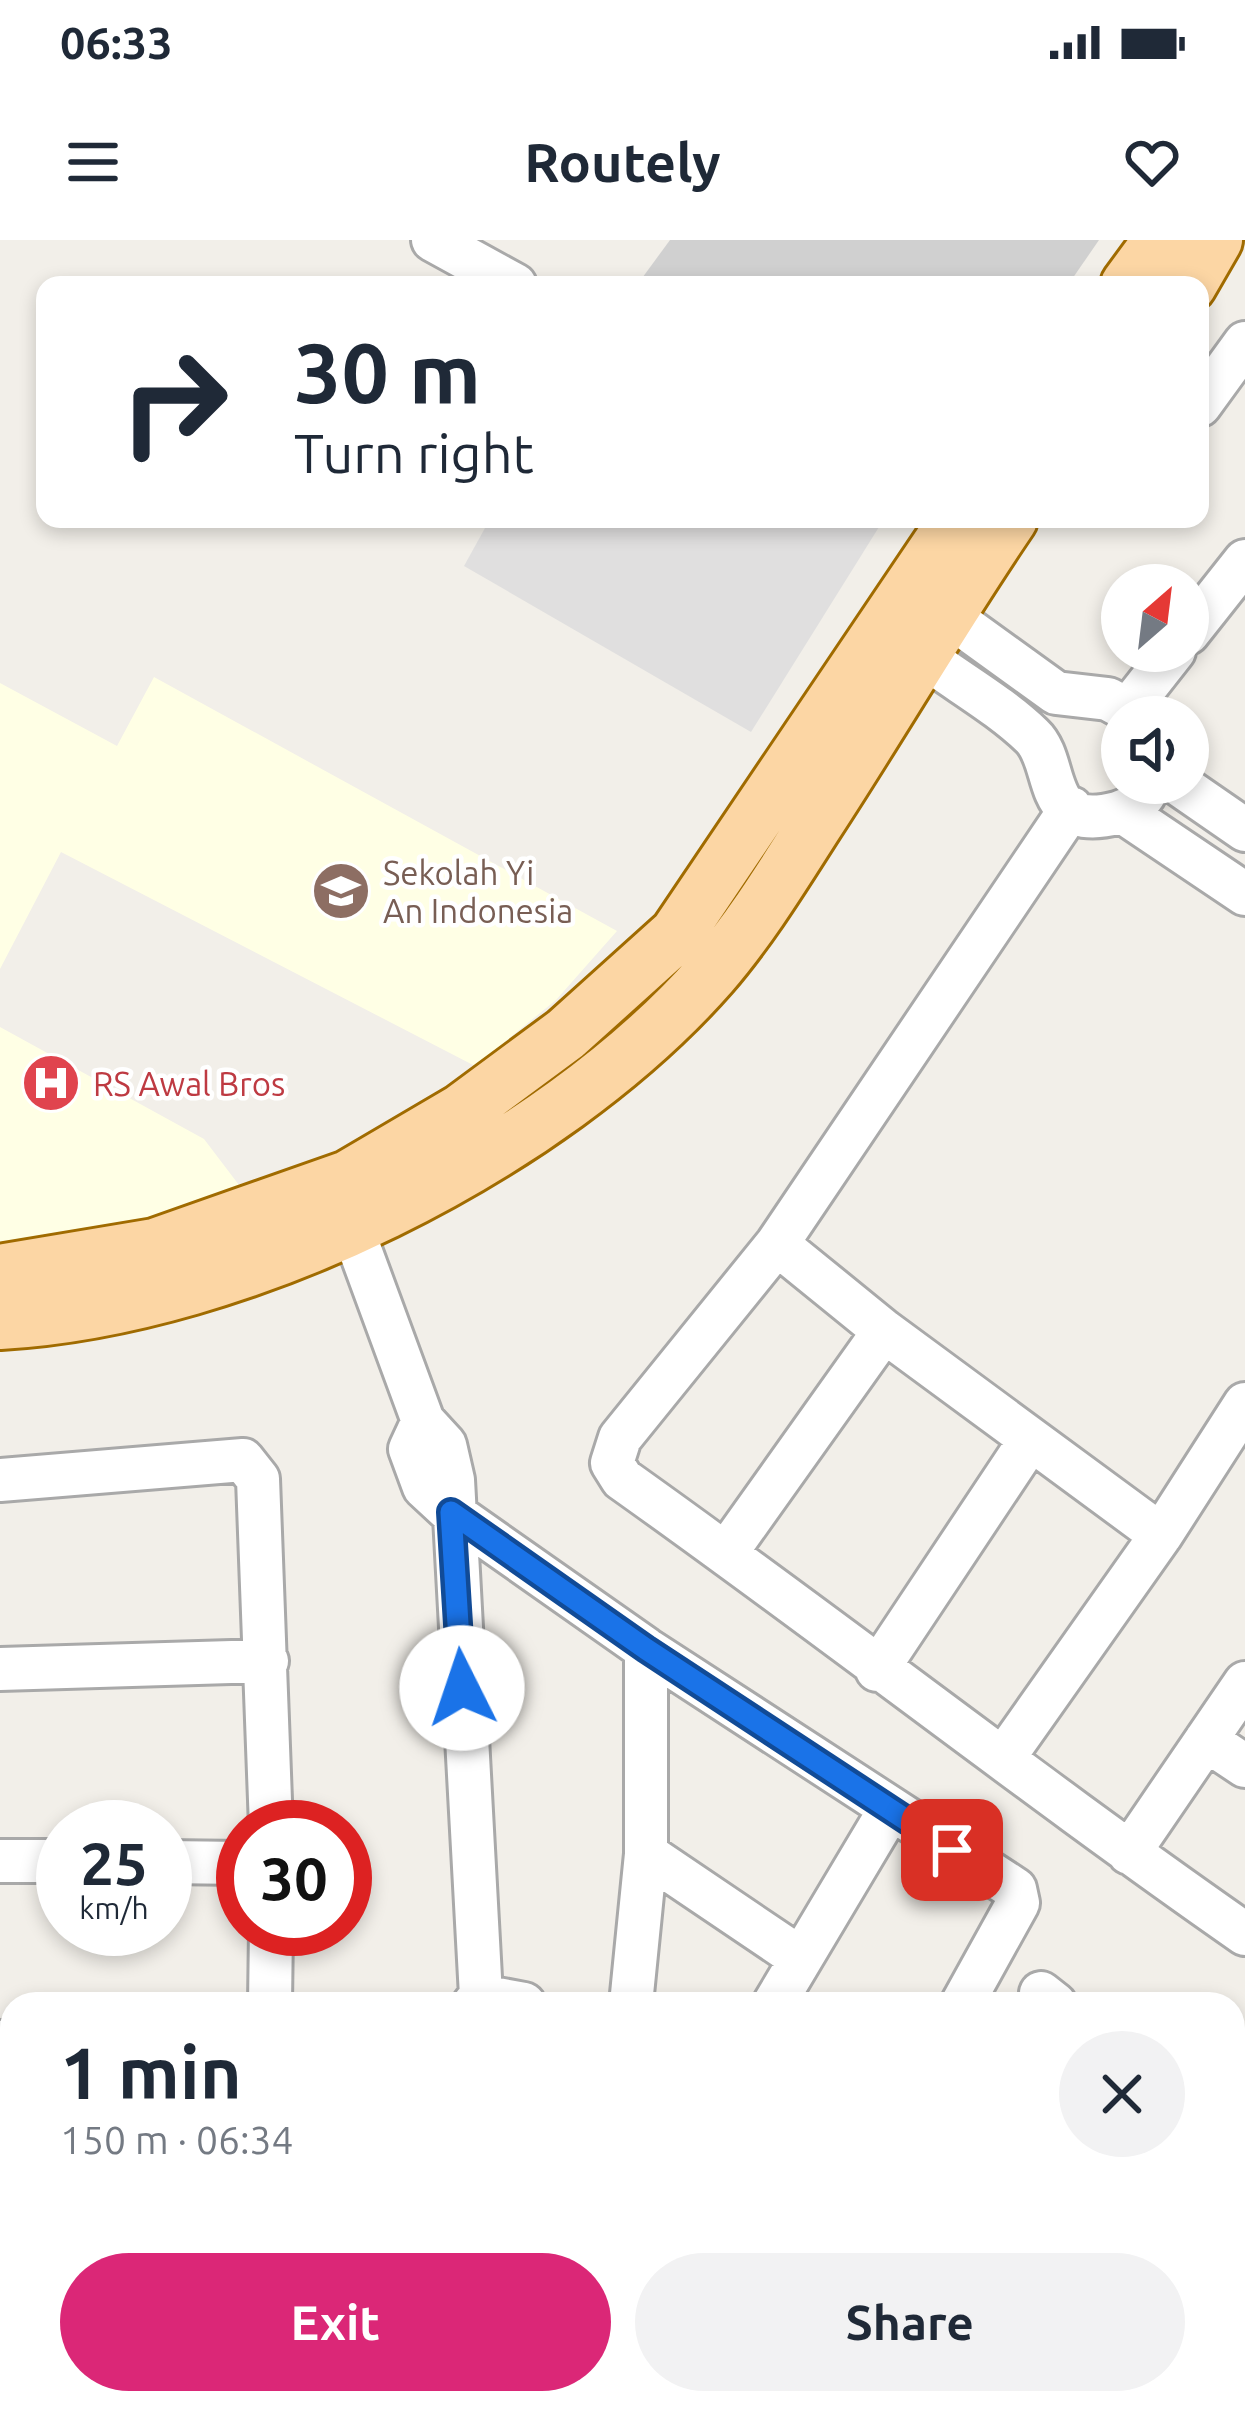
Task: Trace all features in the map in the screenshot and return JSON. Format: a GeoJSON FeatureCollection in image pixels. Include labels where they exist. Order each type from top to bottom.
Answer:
{"type":"FeatureCollection","features":[{"type":"Feature","properties":{"kind":"main road"},"geometry":{"type":"LineString","coordinates":[[1135,276],[1161,240]]}},
{"type":"Feature","properties":{"kind":"main road"},"geometry":{"type":"LineString","coordinates":[[1194,276],[1215,240]]}},
{"type":"Feature","properties":{"kind":"main road"},"geometry":{"type":"LineString","coordinates":[[0,1322],[168,1294],[352,1228],[497,1154],[606,1070],[711,974],[765,856],[946,528]]}},
{"type":"Feature","properties":{"kind":"main road"},"geometry":{"type":"LineString","coordinates":[[0,1272],[155,1246],[348,1178],[462,1111],[566,1034],[765,856],[936,636],[1004,528]]}},
{"type":"Feature","properties":{"kind":"street"},"geometry":{"type":"LineString","coordinates":[[433,240],[498,276]]}},
{"type":"Feature","properties":{"kind":"street"},"geometry":{"type":"LineString","coordinates":[[1209,393],[1245,343]]}},
{"type":"Feature","properties":{"kind":"street"},"geometry":{"type":"LineString","coordinates":[[1209,606],[1245,561]]}},
{"type":"Feature","properties":{"kind":"street"},"geometry":{"type":"LineString","coordinates":[[936,636],[1057,693],[1101,704]]}},
{"type":"Feature","properties":{"kind":"street"},"geometry":{"type":"LineString","coordinates":[[936,636],[1033,736],[1052,788],[1071,808],[1097,817],[1123,804]]}},
{"type":"Feature","properties":{"kind":"street"},"geometry":{"type":"LineString","coordinates":[[1145,804],[1245,894]]}},
{"type":"Feature","properties":{"kind":"street"},"geometry":{"type":"LineString","coordinates":[[1207,804],[1245,830]]}},
{"type":"Feature","properties":{"kind":"street"},"geometry":{"type":"LineString","coordinates":[[1071,808],[777,1244],[620,1438],[611,1463],[622,1479],[877,1670],[1005,1756],[1129,1853],[1245,1934]]}},
{"type":"Feature","properties":{"kind":"street"},"geometry":{"type":"LineString","coordinates":[[352,1228],[423,1421],[445,1445],[453,1480],[477,1992]]}},
{"type":"Feature","properties":{"kind":"street"},"geometry":{"type":"LineString","coordinates":[[777,1244],[884,1331],[1161,1535]]}},
{"type":"Feature","properties":{"kind":"street"},"geometry":{"type":"LineString","coordinates":[[726,1553],[884,1331]]}},
{"type":"Feature","properties":{"kind":"street"},"geometry":{"type":"LineString","coordinates":[[1005,1756],[1239,1424]]}},
{"type":"Feature","properties":{"kind":"street"},"geometry":{"type":"LineString","coordinates":[[877,1670],[1030,1440]]}},
{"type":"Feature","properties":{"kind":"street"},"geometry":{"type":"LineString","coordinates":[[0,1480],[243,1460],[258,1479],[271,1800]]}},
{"type":"Feature","properties":{"kind":"street"},"geometry":{"type":"LineString","coordinates":[[451,1512],[646,1649],[1019,1896],[968,1992]]}},
{"type":"Feature","properties":{"kind":"street"},"geometry":{"type":"LineString","coordinates":[[632,1992],[646,1855],[646,1649]]}},
{"type":"Feature","properties":{"kind":"street"},"geometry":{"type":"LineString","coordinates":[[0,1669],[266,1661]]}},
{"type":"Feature","properties":{"kind":"street"},"geometry":{"type":"LineString","coordinates":[[1129,1853],[1245,1683]]}},
{"type":"Feature","properties":{"kind":"street"},"geometry":{"type":"LineString","coordinates":[[1206,1740],[1245,1766]]}},
{"type":"Feature","properties":{"kind":"street"},"geometry":{"type":"LineString","coordinates":[[781,1992],[889,1810]]}},
{"type":"Feature","properties":{"kind":"street"},"geometry":{"type":"LineString","coordinates":[[646,1855],[800,1958]]}},
{"type":"Feature","properties":{"kind":"street"},"geometry":{"type":"LineString","coordinates":[[0,1861],[36,1861]]}},
{"type":"Feature","properties":{"kind":"street"},"geometry":{"type":"LineString","coordinates":[[270,1992],[271,1956]]}},
{"type":"Feature","properties":{"kind":"shaded area"},"geometry":{"type":"Polygon","coordinates":[[[670,240],[1099,240],[1074,276],[644,276],[670,240]]]}},
{"type":"Feature","properties":{"kind":"shaded area"},"geometry":{"type":"Polygon","coordinates":[[[485,528],[878,528],[751,732],[464,566],[485,528]]]}},
{"type":"Feature","properties":{"kind":"shaded area","name":"Sekolah Yi An Indonesia"},"geometry":{"type":"Polygon","coordinates":[[[154,677],[617,931],[556,1000],[475,1066],[61,852],[0,969],[0,683],[117,746],[154,677]]]}},
{"type":"Feature","properties":{"kind":"shaded area","name":"RS Awal Bros"},"geometry":{"type":"Polygon","coordinates":[[[0,1027],[204,1139],[242,1189],[119,1227],[0,1245],[0,1027]]]}},
{"type":"Feature","properties":{"kind":"place","name":"Sekolah Yi An Indonesia"},"geometry":{"type":"Point","coordinates":[341,891]}},
{"type":"Feature","properties":{"kind":"place","name":"RS Awal Bros"},"geometry":{"type":"Point","coordinates":[51,1083]}},
{"type":"Feature","properties":{"kind":"route"},"geometry":{"type":"LineString","coordinates":[[462,1688],[451,1512],[646,1649],[952,1850]]}}]}
